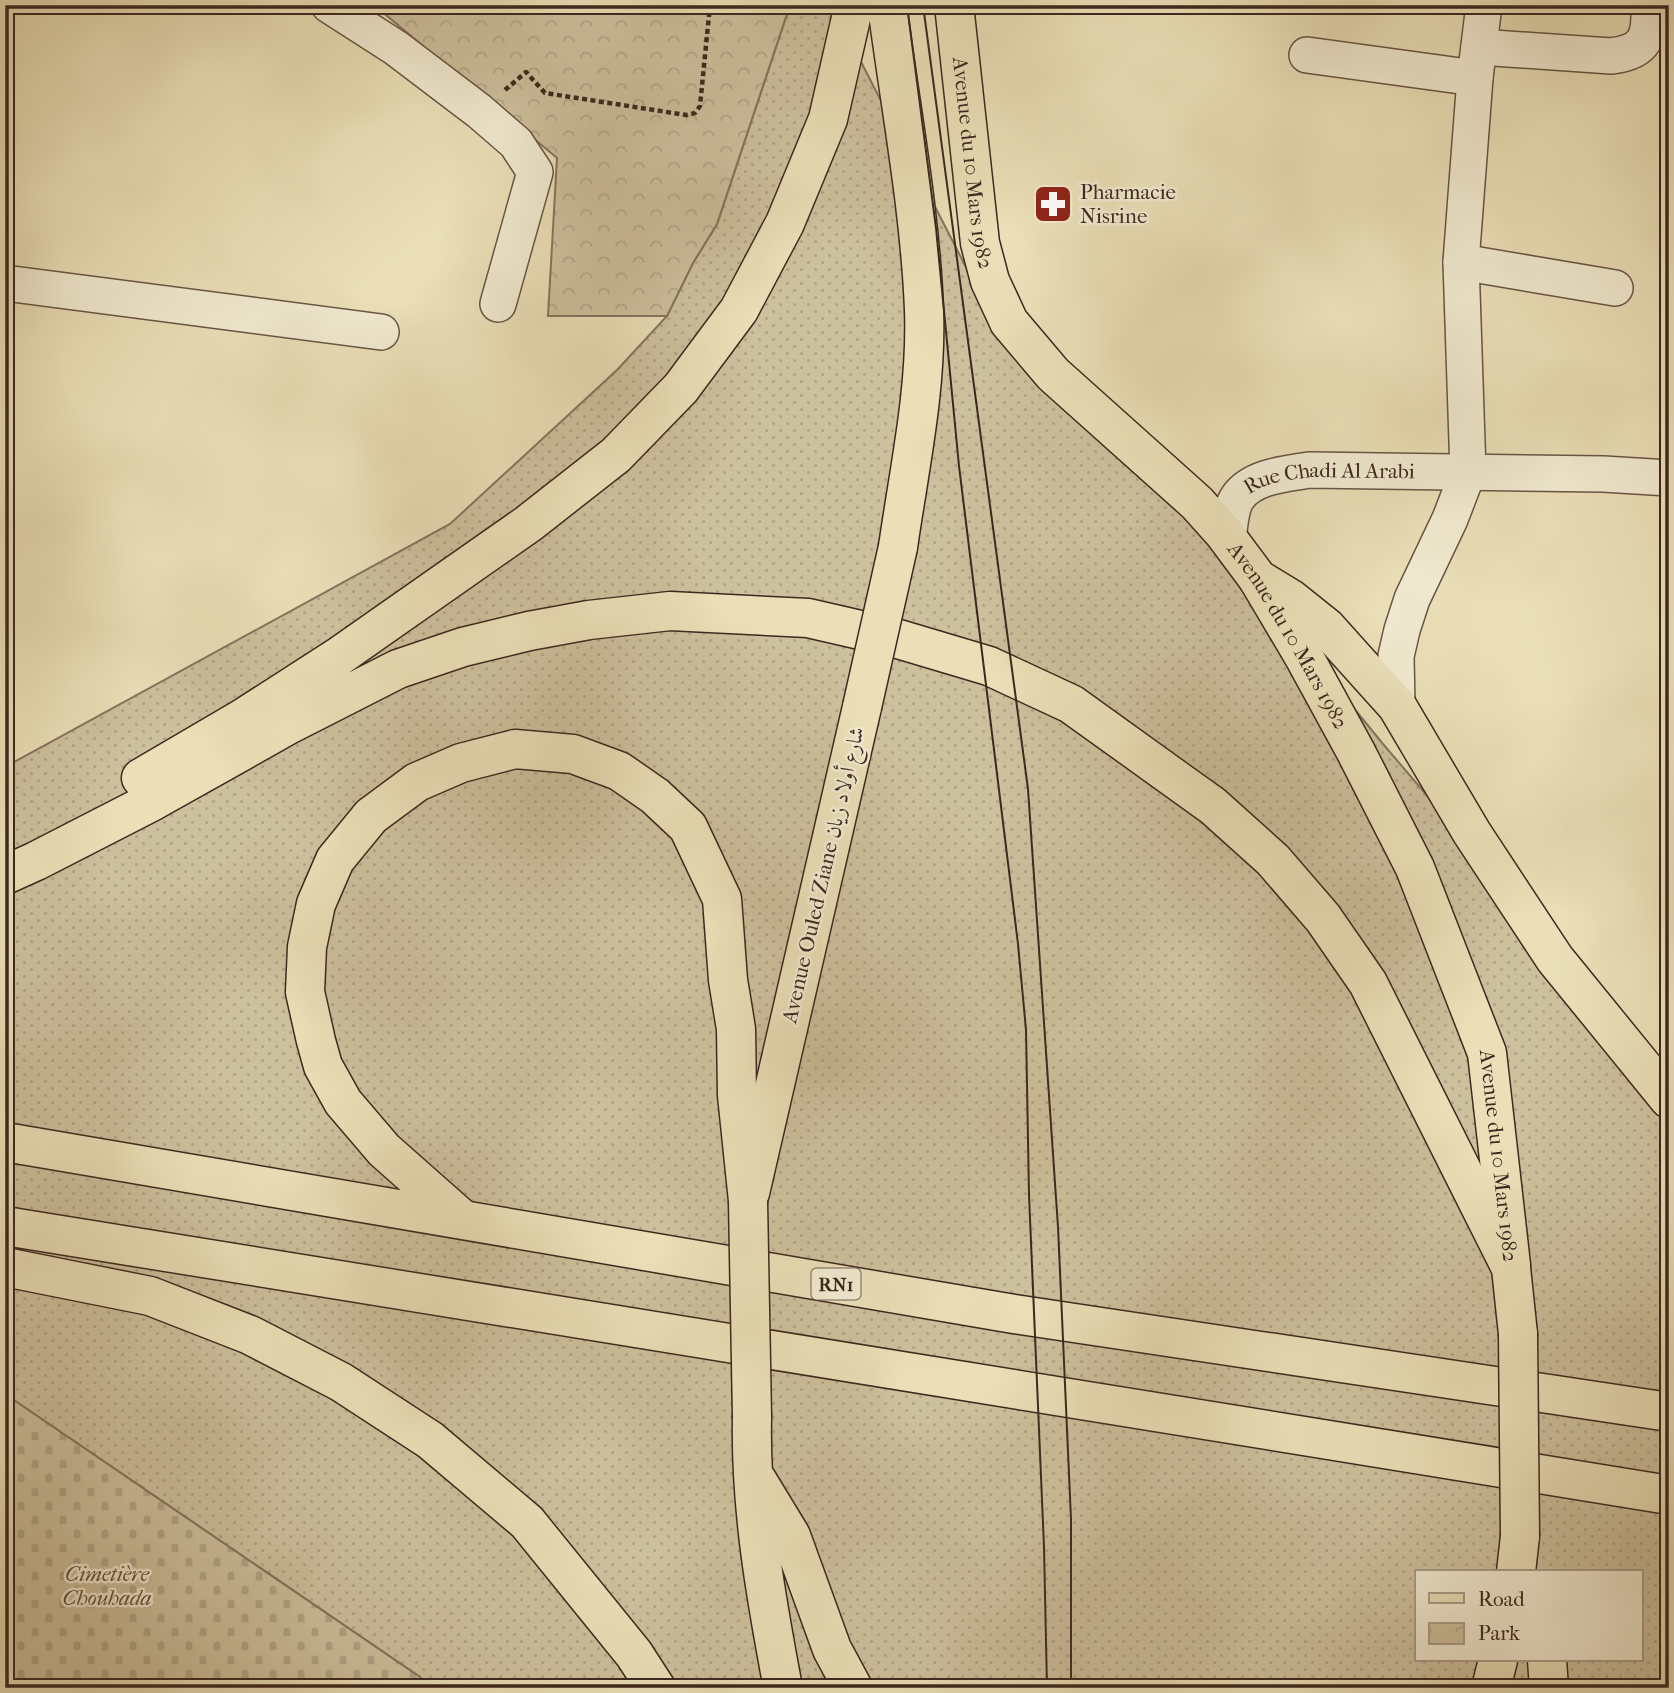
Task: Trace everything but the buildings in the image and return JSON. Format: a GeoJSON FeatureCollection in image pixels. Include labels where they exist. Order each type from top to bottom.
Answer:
{"type":"FeatureCollection","features":[{"type":"Feature","properties":{"kind":"main road"},"geometry":{"type":"LineString","coordinates":[[5,861],[240,720],[338,657],[528,524],[616,455],[681,388],[739,310],[762,267],[785,223],[828,119],[854,5]]}},
{"type":"Feature","properties":{"kind":"main road","name":"Avenue Ouled Ziane شارع أولاد زيان"},"geometry":{"type":"LineString","coordinates":[[748,1202],[898,547],[922,379],[924,312],[918,238],[887,5]]}},
{"type":"Feature","properties":{"kind":"main road","name":"Avenue du 10 Mars 1982"},"geometry":{"type":"LineString","coordinates":[[954,5],[980,243],[990,281],[1009,322],[1052,374],[1197,503],[1258,579],[1356,751],[1415,868],[1487,1053],[1518,1334],[1520,1560]]}},
{"type":"Feature","properties":{"kind":"main road"},"geometry":{"type":"LineString","coordinates":[[1258,579],[1291,599],[1326,627],[1397,706],[1472,833],[1555,959],[1669,1099]]}},
{"type":"Feature","properties":{"kind":"main road"},"geometry":{"type":"LineString","coordinates":[[5,875],[153,801],[290,724],[398,669],[463,648],[529,631],[589,620],[670,611],[808,618],[895,638],[989,666],[1071,704],[1213,806],[1273,860],[1323,918],[1368,983],[1511,1268]]}},
{"type":"Feature","properties":{"kind":"main road"},"geometry":{"type":"LineString","coordinates":[[462,1219],[384,1150],[344,1102],[323,1066],[305,992],[307,947],[316,904],[335,860],[371,816],[417,782],[461,763],[515,749],[573,754],[619,771],[655,796],[688,827],[722,900],[728,980],[736,1029],[737,1095],[748,1202],[751,1469],[766,1603],[783,1688]]}},
{"type":"Feature","properties":{"kind":"main road","name":"RN1"},"geometry":{"type":"LineString","coordinates":[[5,1142],[1014,1314],[1669,1412]]}},
{"type":"Feature","properties":{"kind":"main road"},"geometry":{"type":"LineString","coordinates":[[5,1226],[1669,1495]]}},
{"type":"Feature","properties":{"kind":"main road"},"geometry":{"type":"LineString","coordinates":[[5,1267],[150,1296],[250,1335],[341,1382],[430,1440],[527,1522],[634,1654],[656,1688]]}},
{"type":"Feature","properties":{"kind":"main road"},"geometry":{"type":"LineString","coordinates":[[751,1469],[791,1536],[832,1649],[853,1688]]}},
{"type":"Feature","properties":{"kind":"main road"},"geometry":{"type":"LineString","coordinates":[[1491,1688],[1498,1662]]}},
{"type":"Feature","properties":{"kind":"main road"},"geometry":{"type":"LineString","coordinates":[[1547,1662],[1549,1688]]}},
{"type":"Feature","properties":{"kind":"street"},"geometry":{"type":"LineString","coordinates":[[329,5],[396,47],[479,111],[516,143],[535,172],[498,304]]}},
{"type":"Feature","properties":{"kind":"street"},"geometry":{"type":"LineString","coordinates":[[1397,706],[1396,656],[1402,630],[1412,599],[1450,519],[1468,472],[1461,262],[1484,5]]}},
{"type":"Feature","properties":{"kind":"street"},"geometry":{"type":"LineString","coordinates":[[1307,55],[1477,62],[1626,54],[1646,39],[1650,27],[1649,5]]}},
{"type":"Feature","properties":{"kind":"street"},"geometry":{"type":"LineString","coordinates":[[1461,262],[1615,288]]}},
{"type":"Feature","properties":{"kind":"street"},"geometry":{"type":"LineString","coordinates":[[5,283],[381,331]]}},
{"type":"Feature","properties":{"kind":"street","name":"Rue Chadi Al Arabi"},"geometry":{"type":"LineString","coordinates":[[1228,540],[1231,514],[1237,498],[1247,488],[1275,475],[1309,470],[1644,475],[1669,478]]}},
{"type":"Feature","properties":{"kind":"path"},"geometry":{"type":"LineString","coordinates":[[479,111],[526,72],[545,93],[686,115],[695,113],[699,106],[710,5]]}},
{"type":"Feature","properties":{"kind":"green space"},"geometry":{"type":"Polygon","coordinates":[[[374,5],[790,5],[717,224],[693,263],[667,316],[548,316],[557,158],[374,5]]]}},
{"type":"Feature","properties":{"kind":"green space"},"geometry":{"type":"Polygon","coordinates":[[[790,5],[832,5],[995,324],[1172,502],[1274,610],[1460,834],[1669,1116],[1669,1688],[429,1688],[420,1677],[5,1394],[5,767],[450,524],[617,370],[667,316],[693,263],[717,224],[790,5]]]}},
{"type":"Feature","properties":{"kind":"green space","name":"Cimetière Chouhada"},"geometry":{"type":"Polygon","coordinates":[[[5,1394],[420,1677],[429,1688],[5,1688],[5,1394]]]}},
{"type":"Feature","properties":{"kind":"tram line"},"geometry":{"type":"LineString","coordinates":[[907,5],[936,228],[959,466],[1018,944],[1026,1030],[1029,1195],[1044,1547],[1047,1688]]}},
{"type":"Feature","properties":{"kind":"tram line"},"geometry":{"type":"LineString","coordinates":[[923,5],[1028,789],[1058,1227],[1071,1519],[1071,1688]]}},
{"type":"Feature","properties":{"kind":"place","name":"Pharmacie Nisrine"},"geometry":{"type":"Point","coordinates":[1053,204]}}]}
